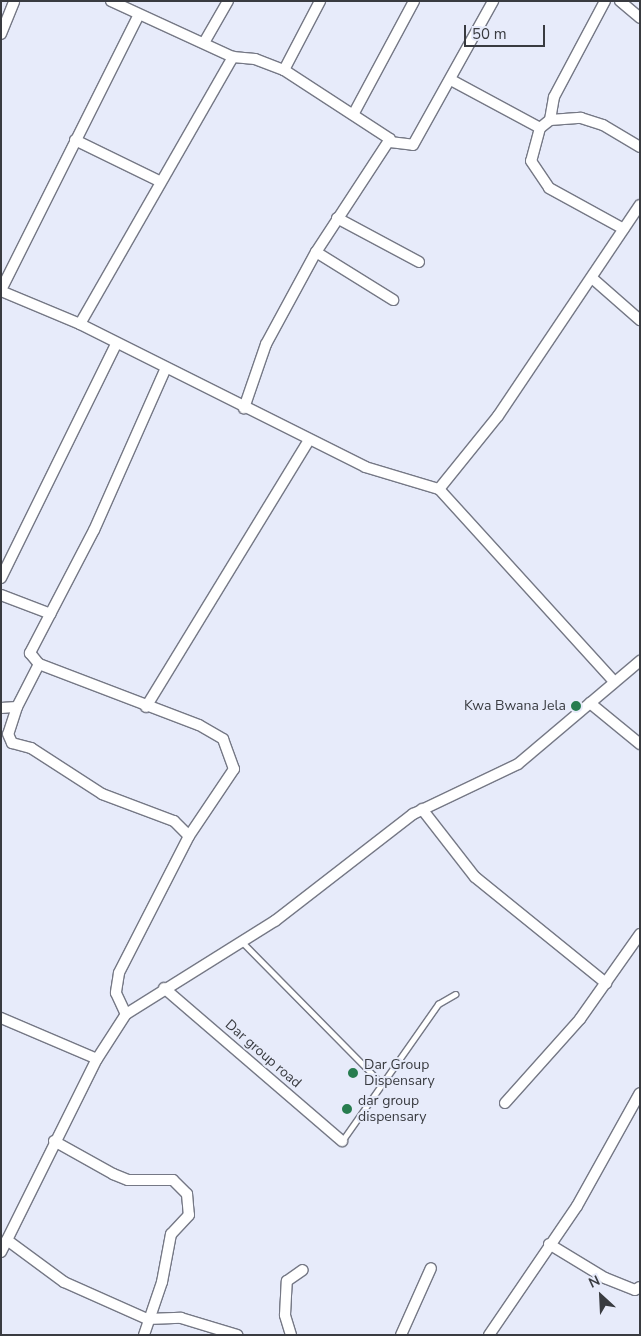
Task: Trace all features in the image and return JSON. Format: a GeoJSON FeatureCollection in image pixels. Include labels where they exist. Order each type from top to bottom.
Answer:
{"type":"FeatureCollection","features":[{"type":"Feature","properties":{"kind":"street"},"geometry":{"type":"LineString","coordinates":[[1,34],[14,1]]}},
{"type":"Feature","properties":{"kind":"street"},"geometry":{"type":"LineString","coordinates":[[111,1],[138,17],[205,41],[232,57],[255,59],[284,70],[385,132],[390,142]]}},
{"type":"Feature","properties":{"kind":"street"},"geometry":{"type":"LineString","coordinates":[[205,41],[228,1]]}},
{"type":"Feature","properties":{"kind":"street"},"geometry":{"type":"LineString","coordinates":[[284,70],[320,1]]}},
{"type":"Feature","properties":{"kind":"street"},"geometry":{"type":"LineString","coordinates":[[354,113],[414,1]]}},
{"type":"Feature","properties":{"kind":"street"},"geometry":{"type":"LineString","coordinates":[[390,142],[413,145],[451,80],[493,1]]}},
{"type":"Feature","properties":{"kind":"street"},"geometry":{"type":"LineString","coordinates":[[550,120],[554,97],[605,1]]}},
{"type":"Feature","properties":{"kind":"street"},"geometry":{"type":"LineString","coordinates":[[620,1],[640,18]]}},
{"type":"Feature","properties":{"kind":"street"},"geometry":{"type":"LineString","coordinates":[[138,17],[1,290],[80,324],[165,370],[386,476],[439,489],[614,681]]}},
{"type":"Feature","properties":{"kind":"street"},"geometry":{"type":"LineString","coordinates":[[80,324],[159,181],[232,57]]}},
{"type":"Feature","properties":{"kind":"street"},"geometry":{"type":"LineString","coordinates":[[451,80],[540,128]]}},
{"type":"Feature","properties":{"kind":"street"},"geometry":{"type":"LineString","coordinates":[[624,229],[549,188],[531,161],[540,128],[550,120],[581,118],[603,125],[640,147]]}},
{"type":"Feature","properties":{"kind":"street"},"geometry":{"type":"LineString","coordinates":[[75,140],[159,181]]}},
{"type":"Feature","properties":{"kind":"street"},"geometry":{"type":"LineString","coordinates":[[244,408],[266,344],[316,252],[337,218],[390,142]]}},
{"type":"Feature","properties":{"kind":"street"},"geometry":{"type":"LineString","coordinates":[[439,489],[498,416],[640,205]]}},
{"type":"Feature","properties":{"kind":"street"},"geometry":{"type":"LineString","coordinates":[[337,218],[419,262]]}},
{"type":"Feature","properties":{"kind":"street"},"geometry":{"type":"LineString","coordinates":[[316,252],[393,300]]}},
{"type":"Feature","properties":{"kind":"street"},"geometry":{"type":"LineString","coordinates":[[592,278],[640,320]]}},
{"type":"Feature","properties":{"kind":"street"},"geometry":{"type":"LineString","coordinates":[[1,578],[116,344]]}},
{"type":"Feature","properties":{"kind":"street"},"geometry":{"type":"LineString","coordinates":[[126,1014],[116,993],[119,973],[189,836],[234,764],[217,734],[39,664],[30,653],[94,530],[165,370]]}},
{"type":"Feature","properties":{"kind":"street"},"geometry":{"type":"LineString","coordinates":[[146,707],[309,440]]}},
{"type":"Feature","properties":{"kind":"street"},"geometry":{"type":"LineString","coordinates":[[1,595],[51,614]]}},
{"type":"Feature","properties":{"kind":"street"},"geometry":{"type":"LineString","coordinates":[[1,1252],[54,1141],[97,1059],[126,1014],[164,988],[242,942],[422,809],[518,764],[640,661]]}},
{"type":"Feature","properties":{"kind":"street"},"geometry":{"type":"LineString","coordinates":[[39,664],[17,706],[8,734],[12,743],[31,748],[102,794],[174,821],[189,836]]}},
{"type":"Feature","properties":{"kind":"street"},"geometry":{"type":"LineString","coordinates":[[590,703],[640,744]]}},
{"type":"Feature","properties":{"kind":"street"},"geometry":{"type":"LineString","coordinates":[[1,708],[17,706]]}},
{"type":"Feature","properties":{"kind":"street"},"geometry":{"type":"LineString","coordinates":[[422,809],[475,876],[606,983]]}},
{"type":"Feature","properties":{"kind":"street"},"geometry":{"type":"LineString","coordinates":[[505,1103],[606,983],[640,934]]}},
{"type":"Feature","properties":{"kind":"street","name":"Dar group road"},"geometry":{"type":"LineString","coordinates":[[164,988],[342,1141]]}},
{"type":"Feature","properties":{"kind":"street"},"geometry":{"type":"LineString","coordinates":[[1,1018],[97,1059]]}},
{"type":"Feature","properties":{"kind":"street"},"geometry":{"type":"LineString","coordinates":[[489,1335],[549,1244],[577,1206],[640,1093]]}},
{"type":"Feature","properties":{"kind":"street"},"geometry":{"type":"LineString","coordinates":[[54,1141],[113,1174],[128,1180],[173,1180],[186,1194],[189,1215],[171,1234],[162,1282],[147,1319],[144,1335]]}},
{"type":"Feature","properties":{"kind":"street"},"geometry":{"type":"LineString","coordinates":[[7,1240],[64,1282],[147,1319],[181,1318],[237,1335]]}},
{"type":"Feature","properties":{"kind":"street"},"geometry":{"type":"LineString","coordinates":[[549,1244],[605,1278],[634,1290],[640,1287]]}},
{"type":"Feature","properties":{"kind":"street"},"geometry":{"type":"LineString","coordinates":[[401,1335],[431,1268]]}},
{"type":"Feature","properties":{"kind":"street"},"geometry":{"type":"LineString","coordinates":[[291,1335],[285,1315],[287,1281],[303,1270]]}},
{"type":"Feature","properties":{"kind":"lane"},"geometry":{"type":"LineString","coordinates":[[242,942],[382,1084]]}},
{"type":"Feature","properties":{"kind":"lane"},"geometry":{"type":"LineString","coordinates":[[342,1141],[438,1004],[455,994]]}},
{"type":"Feature","properties":{"kind":"place","name":"Kwa Bwana Jela"},"geometry":{"type":"Point","coordinates":[576,706]}},
{"type":"Feature","properties":{"kind":"place","name":"Dar Group Dispensary"},"geometry":{"type":"Point","coordinates":[353,1073]}},
{"type":"Feature","properties":{"kind":"place","name":"dar group dispensary"},"geometry":{"type":"Point","coordinates":[347,1109]}}]}
